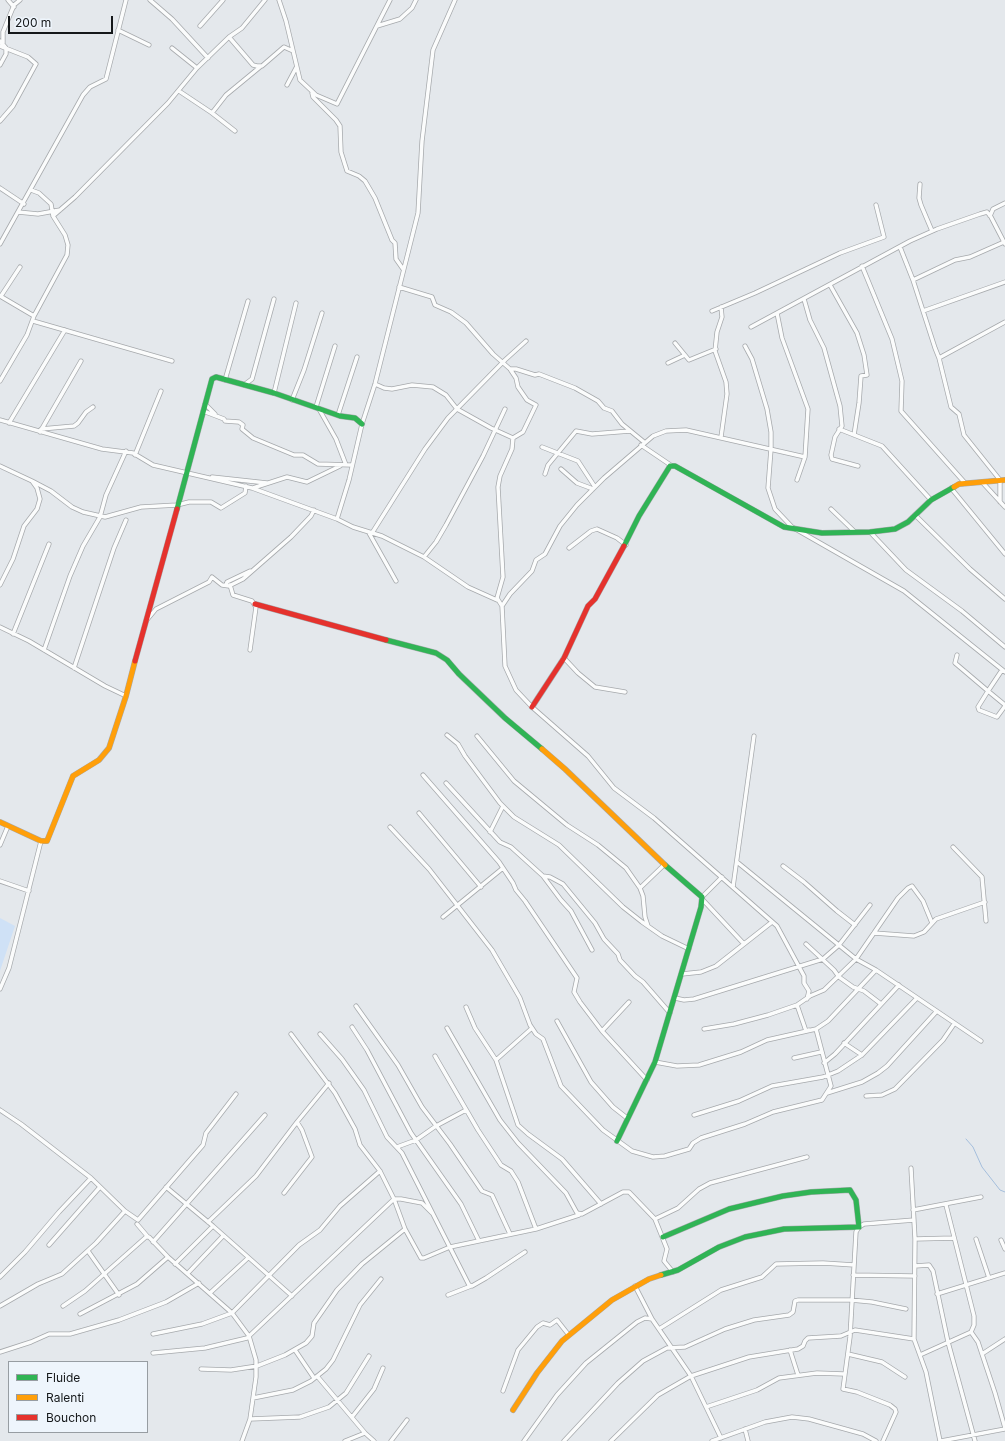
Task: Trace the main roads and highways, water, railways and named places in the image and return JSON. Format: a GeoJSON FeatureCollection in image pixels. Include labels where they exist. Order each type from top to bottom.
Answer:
{"type":"FeatureCollection","features":[{"type":"Feature","properties":{"kind":"waterway"},"geometry":{"type":"LineString","coordinates":[[966,1139],[973,1147],[982,1167],[1000,1190],[1005,1192]]}}]}
